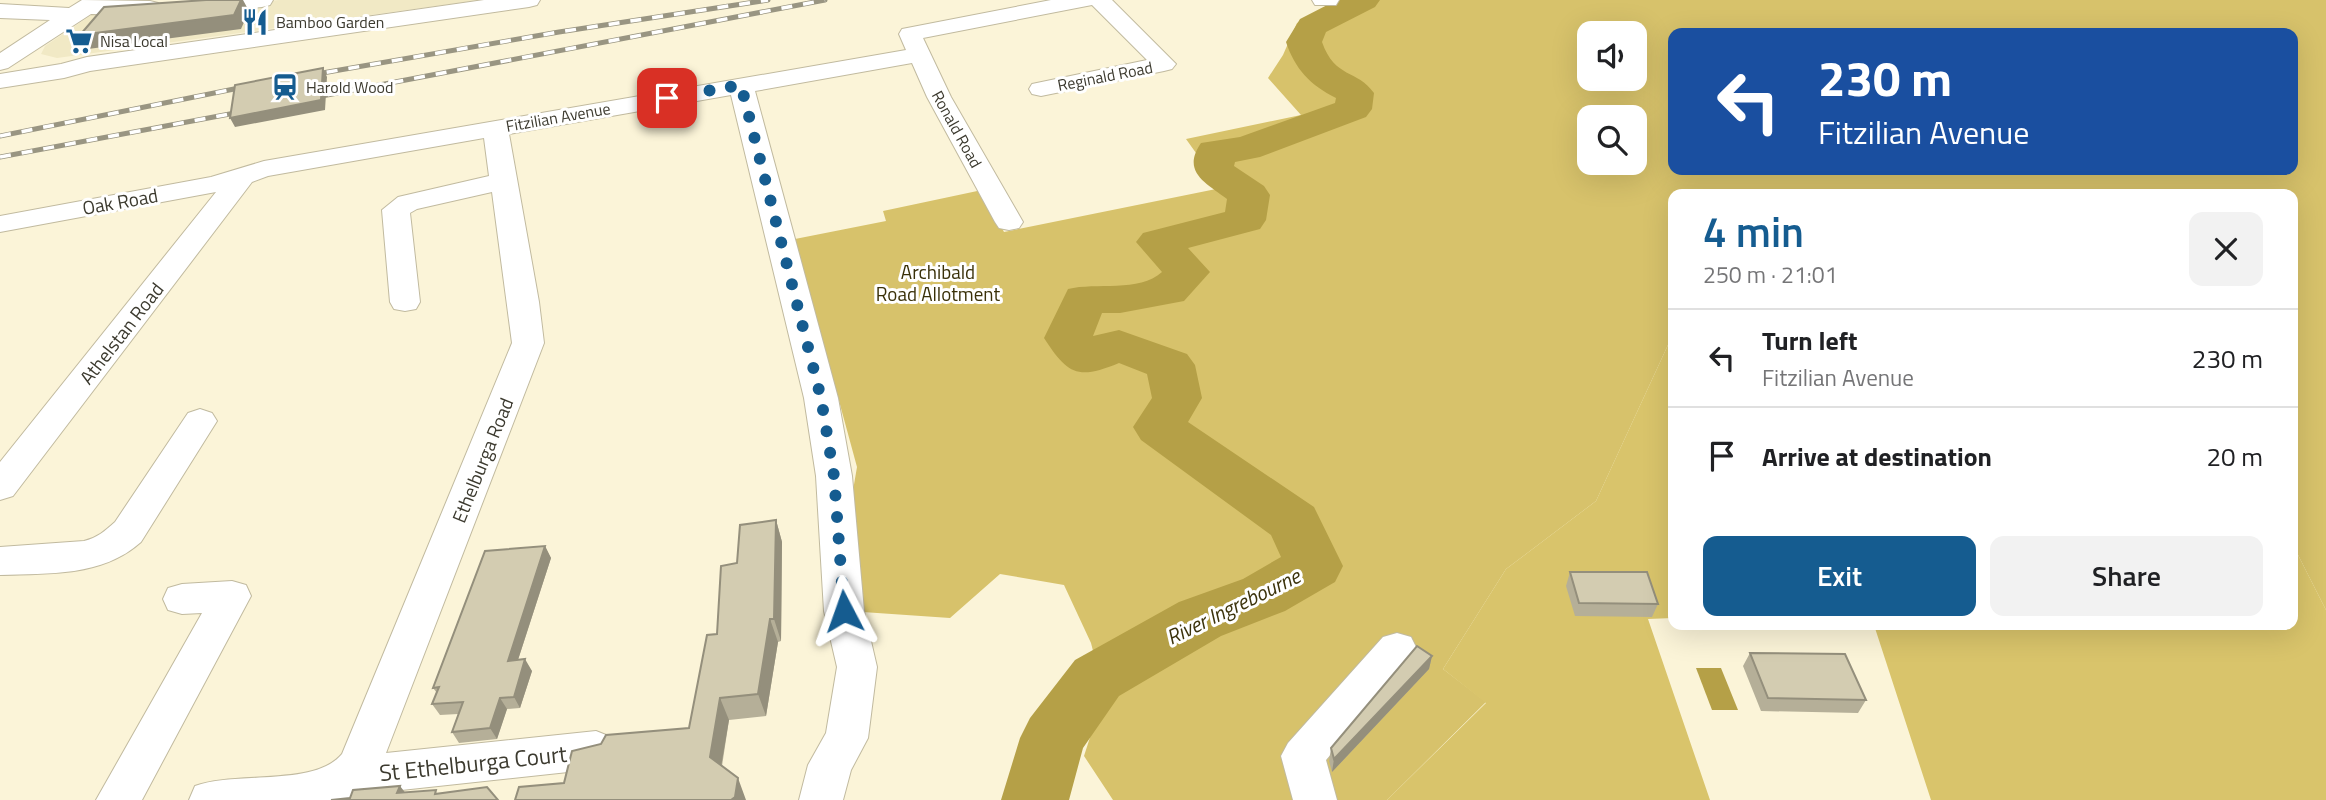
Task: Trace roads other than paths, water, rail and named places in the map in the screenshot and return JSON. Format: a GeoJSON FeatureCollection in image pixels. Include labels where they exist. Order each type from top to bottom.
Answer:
{"type":"FeatureCollection","features":[{"type":"Feature","properties":{"kind":"street"},"geometry":{"type":"LineString","coordinates":[[0,11],[85,7],[174,8],[262,0]]}},
{"type":"Feature","properties":{"kind":"street"},"geometry":{"type":"LineString","coordinates":[[366,24],[372,0]]}},
{"type":"Feature","properties":{"kind":"street"},"geometry":{"type":"LineString","coordinates":[[9,73],[64,71],[87,64],[529,0]]}},
{"type":"Feature","properties":{"kind":"street","name":"Fitzilian Avenue"},"geometry":{"type":"LineString","coordinates":[[239,178],[264,169],[741,85],[1085,0]]}},
{"type":"Feature","properties":{"kind":"street","name":"Reginald Road"},"geometry":{"type":"LineString","coordinates":[[1041,89],[1164,64],[1100,0]]}},
{"type":"Feature","properties":{"kind":"street"},"geometry":{"type":"LineString","coordinates":[[9,73],[85,7]]}},
{"type":"Feature","properties":{"kind":"street","name":"Ronald Road"},"geometry":{"type":"LineString","coordinates":[[914,44],[939,97],[1009,222]]}},
{"type":"Feature","properties":{"kind":"street"},"geometry":{"type":"LineString","coordinates":[[741,85],[821,398],[834,476],[844,611],[857,667],[847,738],[830,765],[821,800]]}},
{"type":"Feature","properties":{"kind":"street","name":"Ethelburga Road"},"geometry":{"type":"LineString","coordinates":[[351,776],[359,765],[412,639],[528,343],[524,302],[495,129]]}},
{"type":"Feature","properties":{"kind":"street","name":"Oak Road"},"geometry":{"type":"LineString","coordinates":[[0,224],[239,178]]}},
{"type":"Feature","properties":{"kind":"street","name":"Athelstan Road"},"geometry":{"type":"LineString","coordinates":[[0,487],[239,182],[239,178]]}},
{"type":"Feature","properties":{"kind":"street"},"geometry":{"type":"LineString","coordinates":[[405,302],[397,210],[408,203],[503,181]]}},
{"type":"Feature","properties":{"kind":"street"},"geometry":{"type":"LineString","coordinates":[[0,561],[89,554],[114,544],[128,532],[200,421]]}},
{"type":"Feature","properties":{"kind":"street"},"geometry":{"type":"LineString","coordinates":[[118,800],[232,596],[182,599]]}},
{"type":"Feature","properties":{"kind":"street"},"geometry":{"type":"LineString","coordinates":[[1315,800],[1304,756],[1397,649]]}},
{"type":"Feature","properties":{"kind":"street","name":"St Ethelburga Court"},"geometry":{"type":"LineString","coordinates":[[211,800],[301,793],[325,788],[351,776],[596,750]]}},
{"type":"Feature","properties":{"kind":"waterway","name":"River Ingrebourne"},"geometry":{"type":"LineString","coordinates":[[1035,800],[1053,738],[1097,678],[1200,619],[1264,595],[1314,566],[1294,522],[1159,427],[1177,398],[1170,365],[1119,345],[1086,358],[1068,338],[1084,299],[1120,299],[1168,291],[1187,272],[1158,242],[1245,220],[1249,195],[1214,170],[1215,151],[1246,149],[1353,109],[1355,93],[1322,74],[1312,62],[1304,42],[1312,26],[1363,0]]}},
{"type":"Feature","properties":{"kind":"railway"},"geometry":{"type":"LineString","coordinates":[[305,76],[559,32],[768,0]]}},
{"type":"Feature","properties":{"kind":"railway"},"geometry":{"type":"LineString","coordinates":[[306,99],[825,0]]}},
{"type":"Feature","properties":{"kind":"railway"},"geometry":{"type":"LineString","coordinates":[[0,136],[254,85]]}},
{"type":"Feature","properties":{"kind":"railway"},"geometry":{"type":"LineString","coordinates":[[0,157],[251,110]]}},
{"type":"Feature","properties":{"kind":"place","name":"Bamboo Garden"},"geometry":{"type":"Point","coordinates":[255,22]}},
{"type":"Feature","properties":{"kind":"place","name":"Nisa Local"},"geometry":{"type":"Point","coordinates":[79,41]}},
{"type":"Feature","properties":{"kind":"place","name":"Harold Wood"},"geometry":{"type":"Point","coordinates":[285,87]}},
{"type":"Feature","properties":{"kind":"park label","name":"Archibald Road Allotment"},"geometry":{"type":"Point","coordinates":[938,282]}}]}
